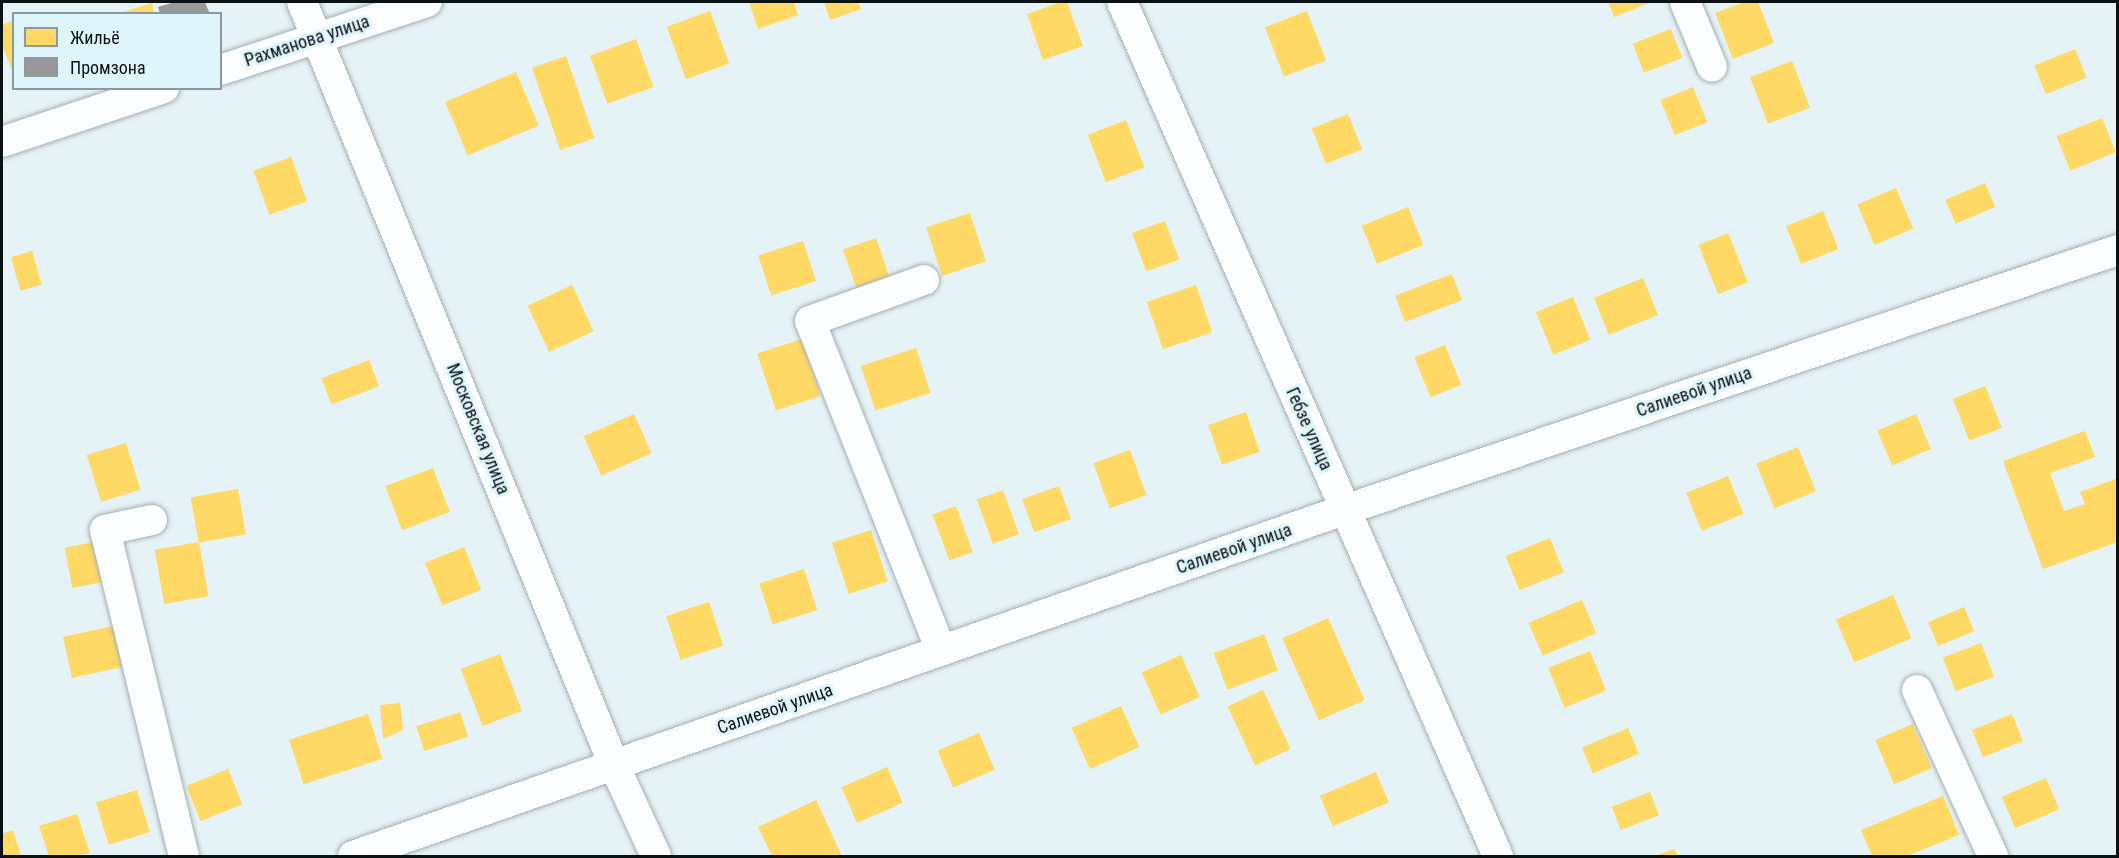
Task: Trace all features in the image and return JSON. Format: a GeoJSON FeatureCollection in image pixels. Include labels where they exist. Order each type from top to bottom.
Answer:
{"type":"FeatureCollection","features":[{"type":"Feature","properties":{"kind":"street","name":"Московская улица"},"geometry":{"type":"LineString","coordinates":[[302,2],[614,765],[656,856]]}},
{"type":"Feature","properties":{"kind":"street","name":"Рахманова улица"},"geometry":{"type":"LineString","coordinates":[[222,69],[427,2]]}},
{"type":"Feature","properties":{"kind":"street","name":"Гебзе улица"},"geometry":{"type":"LineString","coordinates":[[1122,2],[1498,856]]}},
{"type":"Feature","properties":{"kind":"street"},"geometry":{"type":"LineString","coordinates":[[1685,2],[1712,66]]}},
{"type":"Feature","properties":{"kind":"street"},"geometry":{"type":"LineString","coordinates":[[2,142],[158,90]]}},
{"type":"Feature","properties":{"kind":"street","name":"Салиевой улица"},"geometry":{"type":"LineString","coordinates":[[353,856],[1344,510],[2118,250]]}},
{"type":"Feature","properties":{"kind":"street"},"geometry":{"type":"LineString","coordinates":[[924,280],[810,321],[941,651]]}},
{"type":"Feature","properties":{"kind":"street"},"geometry":{"type":"LineString","coordinates":[[152,520],[105,530],[184,856]]}},
{"type":"Feature","properties":{"kind":"street"},"geometry":{"type":"LineString","coordinates":[[1917,690],[1993,856]]}},
{"type":"Feature","properties":{"kind":"building: Жильё"},"geometry":{"type":"Polygon","coordinates":[[[176,2],[199,2],[179,9],[176,2]]]}},
{"type":"Feature","properties":{"kind":"building: Жильё"},"geometry":{"type":"Polygon","coordinates":[[[749,2],[794,2],[798,15],[758,29],[749,2]]]}},
{"type":"Feature","properties":{"kind":"building: Жильё"},"geometry":{"type":"Polygon","coordinates":[[[824,2],[859,2],[861,9],[830,20],[824,2]]]}},
{"type":"Feature","properties":{"kind":"building: Жильё"},"geometry":{"type":"Polygon","coordinates":[[[1067,2],[1083,46],[1043,60],[1027,14],[1067,2]]]}},
{"type":"Feature","properties":{"kind":"building: Жильё"},"geometry":{"type":"Polygon","coordinates":[[[1608,2],[1652,2],[1614,17],[1608,2]]]}},
{"type":"Feature","properties":{"kind":"building: Жильё"},"geometry":{"type":"Polygon","coordinates":[[[1744,2],[1758,2],[1774,43],[1733,59],[1715,13],[1744,2]]]}},
{"type":"Feature","properties":{"kind":"building: Жильё"},"geometry":{"type":"Polygon","coordinates":[[[152,3],[154,12],[123,12],[152,3]]]}},
{"type":"Feature","properties":{"kind":"building: Жильё"},"geometry":{"type":"Polygon","coordinates":[[[710,11],[729,64],[686,79],[667,27],[710,11]]]}},
{"type":"Feature","properties":{"kind":"building: Жильё"},"geometry":{"type":"Polygon","coordinates":[[[1307,11],[1326,60],[1284,77],[1265,27],[1307,11]]]}},
{"type":"Feature","properties":{"kind":"building: Жильё"},"geometry":{"type":"Polygon","coordinates":[[[12,21],[12,70],[2,45],[2,25],[12,21]]]}},
{"type":"Feature","properties":{"kind":"building: Жильё"},"geometry":{"type":"Polygon","coordinates":[[[1671,29],[1682,58],[1644,73],[1633,44],[1671,29]]]}},
{"type":"Feature","properties":{"kind":"building: Жильё"},"geometry":{"type":"Polygon","coordinates":[[[636,39],[653,87],[607,104],[590,56],[636,39]]]}},
{"type":"Feature","properties":{"kind":"building: Жильё"},"geometry":{"type":"Polygon","coordinates":[[[2075,49],[2087,78],[2046,94],[2034,65],[2075,49]]]}},
{"type":"Feature","properties":{"kind":"building: Жильё"},"geometry":{"type":"Polygon","coordinates":[[[566,56],[594,138],[560,150],[532,68],[566,56]]]}},
{"type":"Feature","properties":{"kind":"building: Жильё"},"geometry":{"type":"Polygon","coordinates":[[[1792,61],[1810,108],[1768,124],[1750,77],[1792,61]]]}},
{"type":"Feature","properties":{"kind":"building: Жильё"},"geometry":{"type":"Polygon","coordinates":[[[516,72],[539,125],[468,155],[445,102],[516,72]]]}},
{"type":"Feature","properties":{"kind":"building: Жильё"},"geometry":{"type":"Polygon","coordinates":[[[1693,87],[1707,122],[1675,135],[1661,100],[1693,87]]]}},
{"type":"Feature","properties":{"kind":"building: Жильё"},"geometry":{"type":"Polygon","coordinates":[[[1348,114],[1362,149],[1326,164],[1312,129],[1348,114]]]}},
{"type":"Feature","properties":{"kind":"building: Жильё"},"geometry":{"type":"Polygon","coordinates":[[[2102,118],[2116,152],[2070,171],[2057,136],[2102,118]]]}},
{"type":"Feature","properties":{"kind":"building: Жильё"},"geometry":{"type":"Polygon","coordinates":[[[1126,120],[1144,168],[1106,182],[1088,135],[1126,120]]]}},
{"type":"Feature","properties":{"kind":"building: Жильё"},"geometry":{"type":"Polygon","coordinates":[[[291,157],[307,201],[269,215],[253,171],[291,157]]]}},
{"type":"Feature","properties":{"kind":"building: Жильё"},"geometry":{"type":"Polygon","coordinates":[[[1985,183],[1995,207],[1956,224],[1945,200],[1985,183]]]}},
{"type":"Feature","properties":{"kind":"building: Жильё"},"geometry":{"type":"Polygon","coordinates":[[[1896,188],[1913,229],[1875,245],[1857,204],[1896,188]]]}},
{"type":"Feature","properties":{"kind":"building: Жильё"},"geometry":{"type":"Polygon","coordinates":[[[1408,207],[1423,245],[1377,264],[1362,226],[1408,207]]]}},
{"type":"Feature","properties":{"kind":"building: Жильё"},"geometry":{"type":"Polygon","coordinates":[[[1823,211],[1838,249],[1801,264],[1786,226],[1823,211]]]}},
{"type":"Feature","properties":{"kind":"building: Жильё"},"geometry":{"type":"Polygon","coordinates":[[[970,213],[986,262],[942,276],[926,227],[970,213]]]}},
{"type":"Feature","properties":{"kind":"building: Жильё"},"geometry":{"type":"Polygon","coordinates":[[[1165,221],[1179,260],[1146,271],[1132,233],[1165,221]]]}},
{"type":"Feature","properties":{"kind":"building: Жильё"},"geometry":{"type":"Polygon","coordinates":[[[1728,233],[1748,282],[1718,294],[1698,245],[1728,233]]]}},
{"type":"Feature","properties":{"kind":"building: Жильё"},"geometry":{"type":"Polygon","coordinates":[[[876,238],[890,279],[857,290],[843,249],[876,238]]]}},
{"type":"Feature","properties":{"kind":"building: Жильё"},"geometry":{"type":"Polygon","coordinates":[[[803,241],[816,281],[771,295],[758,256],[803,241]]]}},
{"type":"Feature","properties":{"kind":"building: Жильё"},"geometry":{"type":"Polygon","coordinates":[[[32,251],[42,285],[20,291],[11,257],[32,251]]]}},
{"type":"Feature","properties":{"kind":"building: Жильё"},"geometry":{"type":"Polygon","coordinates":[[[1452,274],[1462,300],[1405,322],[1395,296],[1452,274]]]}},
{"type":"Feature","properties":{"kind":"building: Жильё"},"geometry":{"type":"Polygon","coordinates":[[[1643,278],[1658,315],[1609,335],[1594,298],[1643,278]]]}},
{"type":"Feature","properties":{"kind":"building: Жильё"},"geometry":{"type":"Polygon","coordinates":[[[572,285],[594,331],[549,352],[528,306],[572,285]]]}},
{"type":"Feature","properties":{"kind":"building: Жильё"},"geometry":{"type":"Polygon","coordinates":[[[1196,285],[1212,332],[1163,349],[1147,302],[1196,285]]]}},
{"type":"Feature","properties":{"kind":"building: Жильё"},"geometry":{"type":"Polygon","coordinates":[[[1573,297],[1590,340],[1553,355],[1536,312],[1573,297]]]}},
{"type":"Feature","properties":{"kind":"building: Жильё"},"geometry":{"type":"Polygon","coordinates":[[[802,339],[821,396],[776,411],[757,354],[802,339]]]}},
{"type":"Feature","properties":{"kind":"building: Жильё"},"geometry":{"type":"Polygon","coordinates":[[[1445,345],[1461,385],[1431,397],[1414,357],[1445,345]]]}},
{"type":"Feature","properties":{"kind":"building: Жильё"},"geometry":{"type":"Polygon","coordinates":[[[916,348],[931,393],[875,411],[861,366],[916,348]]]}},
{"type":"Feature","properties":{"kind":"building: Жильё"},"geometry":{"type":"Polygon","coordinates":[[[369,360],[379,386],[331,404],[321,378],[369,360]]]}},
{"type":"Feature","properties":{"kind":"building: Жильё"},"geometry":{"type":"Polygon","coordinates":[[[1985,386],[2002,428],[1969,441],[1953,399],[1985,386]]]}},
{"type":"Feature","properties":{"kind":"building: Жильё"},"geometry":{"type":"Polygon","coordinates":[[[1246,412],[1260,452],[1222,465],[1208,425],[1246,412]]]}},
{"type":"Feature","properties":{"kind":"building: Жильё"},"geometry":{"type":"Polygon","coordinates":[[[634,414],[651,453],[601,476],[584,436],[634,414]]]}},
{"type":"Feature","properties":{"kind":"building: Жильё"},"geometry":{"type":"Polygon","coordinates":[[[1916,414],[1931,449],[1892,465],[1877,430],[1916,414]]]}},
{"type":"Feature","properties":{"kind":"building: Жильё"},"geometry":{"type":"Polygon","coordinates":[[[2085,431],[2095,457],[2050,473],[2064,511],[2085,504],[2080,492],[2118,478],[2118,542],[2043,569],[2003,461],[2085,431]]]}},
{"type":"Feature","properties":{"kind":"building: Жильё"},"geometry":{"type":"Polygon","coordinates":[[[126,443],[140,490],[101,502],[87,455],[126,443]]]}},
{"type":"Feature","properties":{"kind":"building: Жильё"},"geometry":{"type":"Polygon","coordinates":[[[1798,447],[1816,492],[1774,508],[1756,464],[1798,447]]]}},
{"type":"Feature","properties":{"kind":"building: Жильё"},"geometry":{"type":"Polygon","coordinates":[[[1130,450],[1146,495],[1110,508],[1093,463],[1130,450]]]}},
{"type":"Feature","properties":{"kind":"building: Жильё"},"geometry":{"type":"Polygon","coordinates":[[[433,468],[450,512],[402,530],[385,486],[433,468]]]}},
{"type":"Feature","properties":{"kind":"building: Жильё"},"geometry":{"type":"Polygon","coordinates":[[[1728,476],[1743,514],[1702,531],[1686,493],[1728,476]]]}},
{"type":"Feature","properties":{"kind":"building: Жильё"},"geometry":{"type":"Polygon","coordinates":[[[1059,486],[1071,519],[1034,532],[1022,499],[1059,486]]]}},
{"type":"Feature","properties":{"kind":"building: Жильё"},"geometry":{"type":"Polygon","coordinates":[[[238,489],[246,534],[199,543],[191,497],[238,489]]]}},
{"type":"Feature","properties":{"kind":"building: Жильё"},"geometry":{"type":"Polygon","coordinates":[[[1003,490],[1019,534],[993,544],[977,500],[1003,490]]]}},
{"type":"Feature","properties":{"kind":"building: Жильё"},"geometry":{"type":"Polygon","coordinates":[[[956,506],[973,552],[949,561],[933,515],[956,506]]]}},
{"type":"Feature","properties":{"kind":"building: Жильё"},"geometry":{"type":"Polygon","coordinates":[[[871,530],[888,581],[849,594],[832,543],[871,530]]]}},
{"type":"Feature","properties":{"kind":"building: Жильё"},"geometry":{"type":"Polygon","coordinates":[[[1550,538],[1564,572],[1519,590],[1505,556],[1550,538]]]}},
{"type":"Feature","properties":{"kind":"building: Жильё"},"geometry":{"type":"Polygon","coordinates":[[[94,542],[102,582],[72,588],[65,548],[94,542]]]}},
{"type":"Feature","properties":{"kind":"building: Жильё"},"geometry":{"type":"Polygon","coordinates":[[[199,542],[209,596],[164,604],[155,550],[199,542]]]}},
{"type":"Feature","properties":{"kind":"building: Жильё"},"geometry":{"type":"Polygon","coordinates":[[[464,547],[481,590],[442,605],[425,563],[464,547]]]}},
{"type":"Feature","properties":{"kind":"building: Жильё"},"geometry":{"type":"Polygon","coordinates":[[[804,569],[817,610],[773,624],[759,584],[804,569]]]}},
{"type":"Feature","properties":{"kind":"building: Жильё"},"geometry":{"type":"Polygon","coordinates":[[[1893,595],[1911,638],[1854,662],[1836,619],[1893,595]]]}},
{"type":"Feature","properties":{"kind":"building: Жильё"},"geometry":{"type":"Polygon","coordinates":[[[1582,600],[1596,633],[1543,656],[1529,623],[1582,600]]]}},
{"type":"Feature","properties":{"kind":"building: Жильё"},"geometry":{"type":"Polygon","coordinates":[[[709,602],[723,646],[680,660],[666,616],[709,602]]]}},
{"type":"Feature","properties":{"kind":"building: Жильё"},"geometry":{"type":"Polygon","coordinates":[[[1964,607],[1974,631],[1938,646],[1928,622],[1964,607]]]}},
{"type":"Feature","properties":{"kind":"building: Жильё"},"geometry":{"type":"Polygon","coordinates":[[[1328,618],[1365,700],[1319,721],[1282,638],[1328,618]]]}},
{"type":"Feature","properties":{"kind":"building: Жильё"},"geometry":{"type":"Polygon","coordinates":[[[114,626],[123,667],[72,678],[63,637],[114,626]]]}},
{"type":"Feature","properties":{"kind":"building: Жильё"},"geometry":{"type":"Polygon","coordinates":[[[1264,634],[1278,670],[1228,690],[1214,653],[1264,634]]]}},
{"type":"Feature","properties":{"kind":"building: Жильё"},"geometry":{"type":"Polygon","coordinates":[[[1981,643],[1994,677],[1956,691],[1943,658],[1981,643]]]}},
{"type":"Feature","properties":{"kind":"building: Жильё"},"geometry":{"type":"Polygon","coordinates":[[[1590,651],[1606,691],[1564,708],[1548,668],[1590,651]]]}},
{"type":"Feature","properties":{"kind":"building: Жильё"},"geometry":{"type":"Polygon","coordinates":[[[500,654],[522,711],[483,726],[461,669],[500,654]]]}},
{"type":"Feature","properties":{"kind":"building: Жильё"},"geometry":{"type":"Polygon","coordinates":[[[1181,655],[1200,697],[1160,715],[1142,672],[1181,655]]]}},
{"type":"Feature","properties":{"kind":"building: Жильё"},"geometry":{"type":"Polygon","coordinates":[[[1263,690],[1290,749],[1255,765],[1228,706],[1263,690]]]}},
{"type":"Feature","properties":{"kind":"building: Жильё"},"geometry":{"type":"Polygon","coordinates":[[[400,703],[403,730],[383,739],[380,705],[400,703]]]}},
{"type":"Feature","properties":{"kind":"building: Жильё"},"geometry":{"type":"Polygon","coordinates":[[[1121,706],[1139,747],[1090,769],[1072,728],[1121,706]]]}},
{"type":"Feature","properties":{"kind":"building: Жильё"},"geometry":{"type":"Polygon","coordinates":[[[460,712],[468,737],[424,751],[416,726],[460,712]]]}},
{"type":"Feature","properties":{"kind":"building: Жильё"},"geometry":{"type":"Polygon","coordinates":[[[368,714],[383,759],[304,784],[289,740],[368,714]]]}},
{"type":"Feature","properties":{"kind":"building: Жильё"},"geometry":{"type":"Polygon","coordinates":[[[2012,714],[2023,741],[1983,757],[1972,730],[2012,714]]]}},
{"type":"Feature","properties":{"kind":"building: Жильё"},"geometry":{"type":"Polygon","coordinates":[[[1913,724],[1932,768],[1894,784],[1875,740],[1913,724]]]}},
{"type":"Feature","properties":{"kind":"building: Жильё"},"geometry":{"type":"Polygon","coordinates":[[[1628,728],[1639,754],[1593,773],[1582,748],[1628,728]]]}},
{"type":"Feature","properties":{"kind":"building: Жильё"},"geometry":{"type":"Polygon","coordinates":[[[979,733],[995,770],[953,787],[938,751],[979,733]]]}},
{"type":"Feature","properties":{"kind":"building: Жильё"},"geometry":{"type":"Polygon","coordinates":[[[887,767],[903,803],[857,823],[841,787],[887,767]]]}},
{"type":"Feature","properties":{"kind":"building: Жильё"},"geometry":{"type":"Polygon","coordinates":[[[228,769],[242,804],[201,821],[186,786],[228,769]]]}},
{"type":"Feature","properties":{"kind":"building: Жильё"},"geometry":{"type":"Polygon","coordinates":[[[1376,772],[1389,802],[1333,826],[1320,796],[1376,772]]]}},
{"type":"Feature","properties":{"kind":"building: Жильё"},"geometry":{"type":"Polygon","coordinates":[[[2046,778],[2059,809],[2015,828],[2002,797],[2046,778]]]}},
{"type":"Feature","properties":{"kind":"building: Жильё"},"geometry":{"type":"Polygon","coordinates":[[[137,790],[150,832],[109,845],[96,803],[137,790]]]}},
{"type":"Feature","properties":{"kind":"building: Жильё"},"geometry":{"type":"Polygon","coordinates":[[[1650,792],[1659,815],[1621,830],[1612,807],[1650,792]]]}},
{"type":"Feature","properties":{"kind":"building: Жильё"},"geometry":{"type":"Polygon","coordinates":[[[1943,796],[1959,835],[1907,856],[1872,856],[1861,830],[1943,796]]]}},
{"type":"Feature","properties":{"kind":"building: Жильё"},"geometry":{"type":"Polygon","coordinates":[[[816,800],[842,856],[772,856],[758,827],[816,800]]]}},
{"type":"Feature","properties":{"kind":"building: Жильё"},"geometry":{"type":"Polygon","coordinates":[[[77,814],[90,853],[78,856],[49,856],[39,826],[77,814]]]}},
{"type":"Feature","properties":{"kind":"building: Жильё"},"geometry":{"type":"Polygon","coordinates":[[[13,830],[21,856],[2,856],[2,834],[13,830]]]}},
{"type":"Feature","properties":{"kind":"building: Жильё"},"geometry":{"type":"Polygon","coordinates":[[[1674,849],[1678,856],[1655,856],[1674,849]]]}},
{"type":"Feature","properties":{"kind":"building: Промзона"},"geometry":{"type":"Polygon","coordinates":[[[175,2],[205,2],[209,12],[159,12],[158,7],[175,2]]]}}]}
